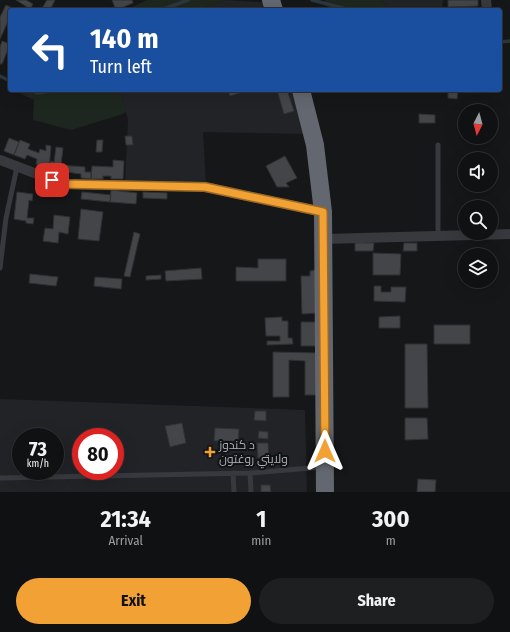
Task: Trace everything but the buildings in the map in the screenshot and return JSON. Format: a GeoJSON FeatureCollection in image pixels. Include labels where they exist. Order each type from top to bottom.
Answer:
{"type":"FeatureCollection","features":[{"type":"Feature","properties":{"kind":"highway"},"geometry":{"type":"LineString","coordinates":[[301,92],[314,145],[323,212],[325,492]]}},
{"type":"Feature","properties":{"kind":"street"},"geometry":{"type":"LineString","coordinates":[[0,160],[63,184],[205,187],[323,212]]}},
{"type":"Feature","properties":{"kind":"street"},"geometry":{"type":"LineString","coordinates":[[324,239],[510,234]]}},
{"type":"Feature","properties":{"kind":"lane"},"geometry":{"type":"LineString","coordinates":[[438,145],[438,236]]}},
{"type":"Feature","properties":{"kind":"lane"},"geometry":{"type":"LineString","coordinates":[[0,268],[6,218],[17,167]]}},
{"type":"Feature","properties":{"kind":"lane"},"geometry":{"type":"LineString","coordinates":[[0,478],[250,473],[325,466]]}},
{"type":"Feature","properties":{"kind":"lane"},"geometry":{"type":"LineString","coordinates":[[233,473],[234,492]]}},
{"type":"Feature","properties":{"kind":"lane"},"geometry":{"type":"LineString","coordinates":[[250,473],[251,492]]}},
{"type":"Feature","properties":{"kind":"shaded area"},"geometry":{"type":"Polygon","coordinates":[[[147,0],[227,0],[201,8],[130,8],[147,0]]]}},
{"type":"Feature","properties":{"kind":"shaded area"},"geometry":{"type":"Polygon","coordinates":[[[227,0],[271,3],[272,8],[201,8],[227,0]]]}},
{"type":"Feature","properties":{"kind":"shaded area"},"geometry":{"type":"Polygon","coordinates":[[[325,0],[382,0],[387,8],[328,8],[325,0]]]}},
{"type":"Feature","properties":{"kind":"shaded area"},"geometry":{"type":"Polygon","coordinates":[[[382,0],[443,0],[442,8],[387,8],[382,0]]]}},
{"type":"Feature","properties":{"kind":"shaded area"},"geometry":{"type":"Polygon","coordinates":[[[17,92],[121,92],[126,111],[123,114],[71,130],[33,120],[34,100],[17,92]]]}},
{"type":"Feature","properties":{"kind":"shaded area"},"geometry":{"type":"Polygon","coordinates":[[[121,92],[297,92],[306,134],[203,132],[206,184],[125,182],[128,120],[121,92]]]}},
{"type":"Feature","properties":{"kind":"shaded area","name":"د کندوز ولایتي روغتون"},"geometry":{"type":"Polygon","coordinates":[[[0,399],[305,410],[307,492],[0,492],[0,399]]]}},
{"type":"Feature","properties":{"kind":"waterway"},"geometry":{"type":"LineString","coordinates":[[166,8],[188,0]]}},
{"type":"Feature","properties":{"kind":"waterway"},"geometry":{"type":"LineString","coordinates":[[312,0],[342,8]]}},
{"type":"Feature","properties":{"kind":"waterway"},"geometry":{"type":"LineString","coordinates":[[502,42],[510,41]]}},
{"type":"Feature","properties":{"kind":"waterway"},"geometry":{"type":"LineString","coordinates":[[0,76],[8,80]]}},
{"type":"Feature","properties":{"kind":"waterway"},"geometry":{"type":"LineString","coordinates":[[35,92],[45,92]]}},
{"type":"Feature","properties":{"kind":"place","name":"د کندوز ولایتي روغتون"},"geometry":{"type":"Point","coordinates":[210,452]}},
{"type":"Feature","properties":{"kind":"route"},"geometry":{"type":"LineString","coordinates":[[52,180],[63,184],[205,187],[323,212],[325,451]]}}]}
